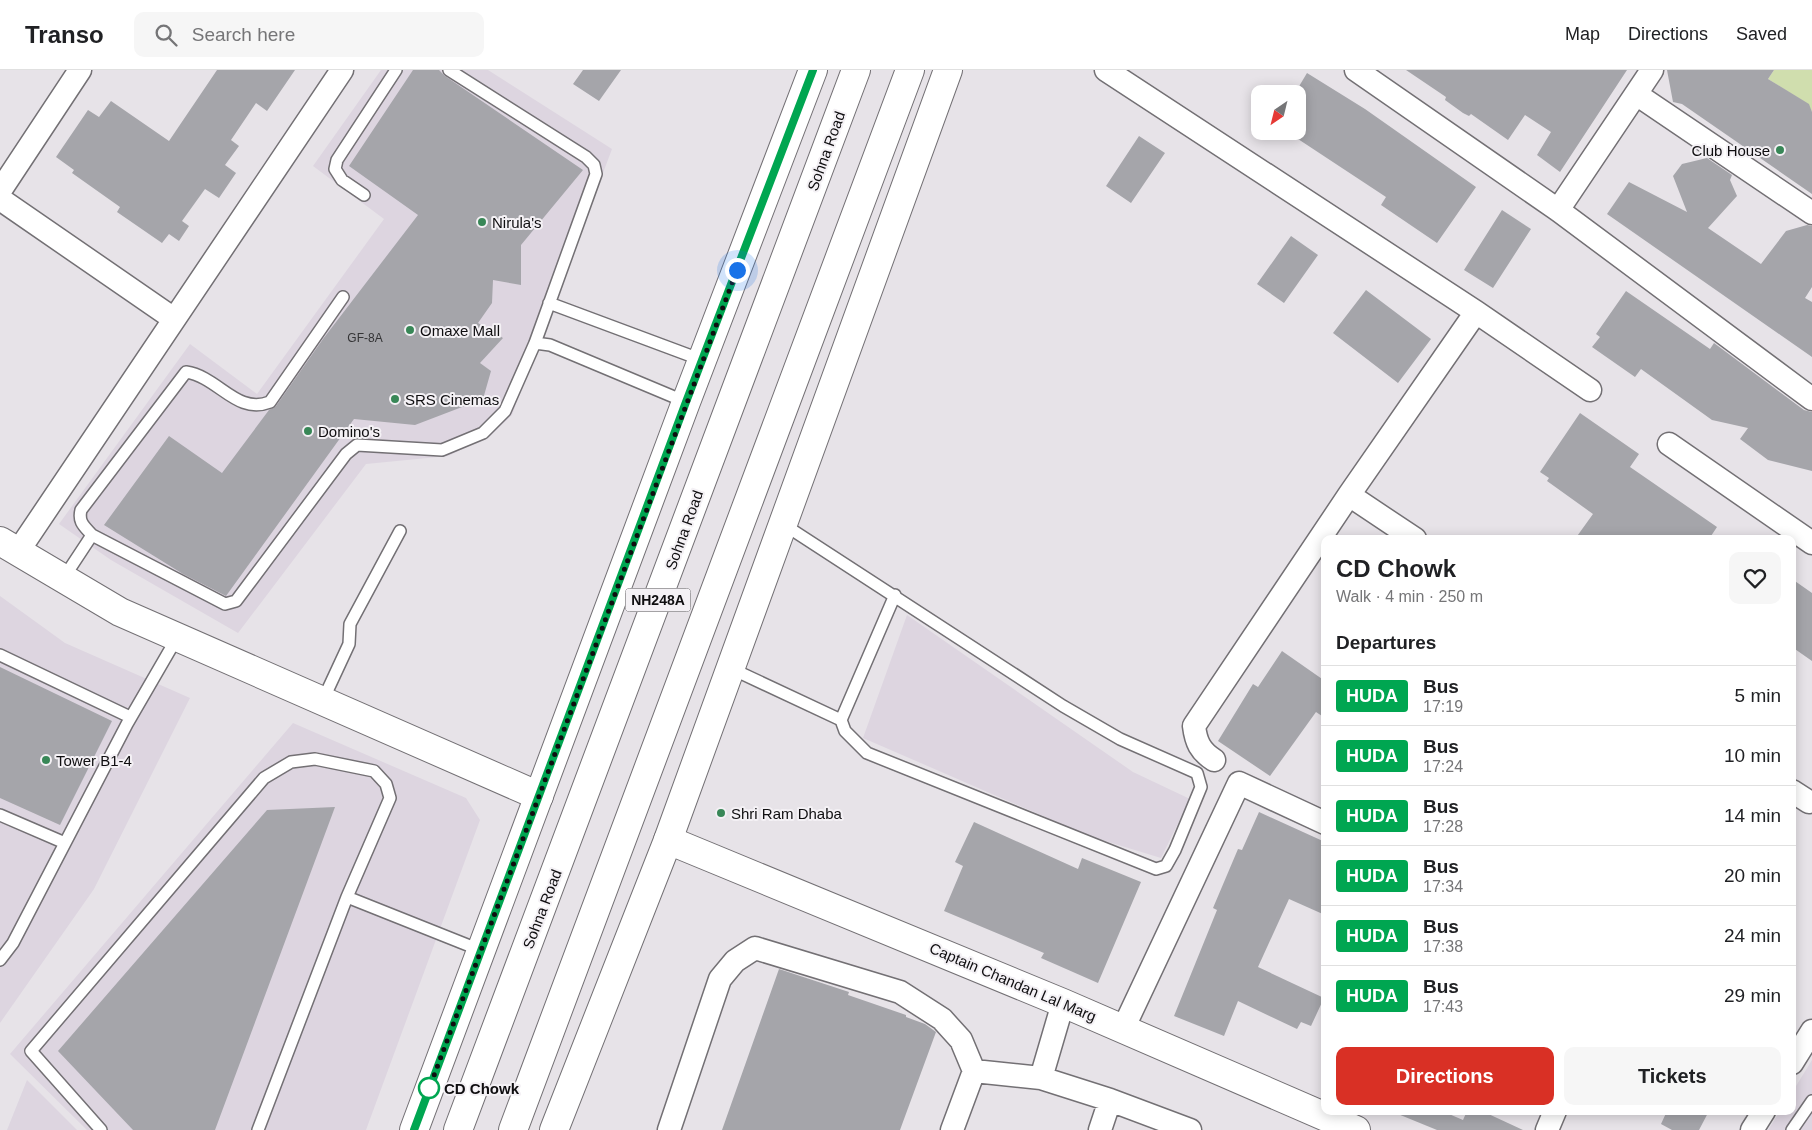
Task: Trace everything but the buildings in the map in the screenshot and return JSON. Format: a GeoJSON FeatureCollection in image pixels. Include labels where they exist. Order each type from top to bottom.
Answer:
{"type":"FeatureCollection","features":[{"type":"Feature","properties":{"kind":"main road"},"geometry":{"type":"LineString","coordinates":[[414,1130],[686,402],[813,70]]}},
{"type":"Feature","properties":{"kind":"main road","name":"Sohna Road"},"geometry":{"type":"LineString","coordinates":[[458,1130],[856,70]]}},
{"type":"Feature","properties":{"kind":"main road","name":"NH248A"},"geometry":{"type":"LineString","coordinates":[[513,1130],[910,70]]}},
{"type":"Feature","properties":{"kind":"main road"},"geometry":{"type":"LineString","coordinates":[[554,1130],[668,840],[948,70]]}},
{"type":"Feature","properties":{"kind":"main road"},"geometry":{"type":"LineString","coordinates":[[9,547],[120,612],[539,796]]}},
{"type":"Feature","properties":{"kind":"main road","name":"Captain Chandan Lal Marg"},"geometry":{"type":"LineString","coordinates":[[668,840],[1321,1111]]}},
{"type":"Feature","properties":{"kind":"main road","name":"Captain Chandan Lal Marg"},"geometry":{"type":"LineString","coordinates":[[1331,1115],[1345,1121]]}},
{"type":"Feature","properties":{"kind":"street"},"geometry":{"type":"LineString","coordinates":[[0,191],[80,70]]}},
{"type":"Feature","properties":{"kind":"street"},"geometry":{"type":"LineString","coordinates":[[9,547],[174,319],[342,70]]}},
{"type":"Feature","properties":{"kind":"street"},"geometry":{"type":"LineString","coordinates":[[1106,70],[1476,312],[1590,390]]}},
{"type":"Feature","properties":{"kind":"street"},"geometry":{"type":"LineString","coordinates":[[1356,70],[1558,210],[1812,400]]}},
{"type":"Feature","properties":{"kind":"street"},"geometry":{"type":"LineString","coordinates":[[1558,210],[1652,70]]}},
{"type":"Feature","properties":{"kind":"street"},"geometry":{"type":"LineString","coordinates":[[1636,94],[1812,213]]}},
{"type":"Feature","properties":{"kind":"street"},"geometry":{"type":"LineString","coordinates":[[0,199],[174,319]]}},
{"type":"Feature","properties":{"kind":"street"},"geometry":{"type":"LineString","coordinates":[[1322,535],[1476,312]]}},
{"type":"Feature","properties":{"kind":"street"},"geometry":{"type":"LineString","coordinates":[[1669,444],[1812,542]]}},
{"type":"Feature","properties":{"kind":"street"},"geometry":{"type":"LineString","coordinates":[[1349,495],[1409,535]]}},
{"type":"Feature","properties":{"kind":"street"},"geometry":{"type":"LineString","coordinates":[[1214,760],[1204,753],[1196,740],[1194,726],[1321,537]]}},
{"type":"Feature","properties":{"kind":"street"},"geometry":{"type":"LineString","coordinates":[[1123,1029],[1239,784],[1321,821]]}},
{"type":"Feature","properties":{"kind":"street"},"geometry":{"type":"LineString","coordinates":[[669,1130],[720,979],[735,961],[755,948],[900,992],[942,1019],[961,1040],[974,1071],[952,1130]]}},
{"type":"Feature","properties":{"kind":"street"},"geometry":{"type":"LineString","coordinates":[[1041,1078],[1063,1003]]}},
{"type":"Feature","properties":{"kind":"street"},"geometry":{"type":"LineString","coordinates":[[1796,1057],[1812,1031]]}},
{"type":"Feature","properties":{"kind":"street"},"geometry":{"type":"LineString","coordinates":[[974,1071],[1041,1078],[1110,1100],[1190,1130]]}},
{"type":"Feature","properties":{"kind":"street"},"geometry":{"type":"LineString","coordinates":[[1100,1130],[1110,1100]]}},
{"type":"Feature","properties":{"kind":"street"},"geometry":{"type":"LineString","coordinates":[[1547,1130],[1553,1115]]}},
{"type":"Feature","properties":{"kind":"street"},"geometry":{"type":"LineString","coordinates":[[1752,1130],[1761,1115]]}},
{"type":"Feature","properties":{"kind":"lane"},"geometry":{"type":"LineString","coordinates":[[364,195],[342,180],[334,169],[336,160],[396,70]]}},
{"type":"Feature","properties":{"kind":"lane"},"geometry":{"type":"LineString","coordinates":[[343,297],[270,402],[258,406],[244,404],[198,374],[186,372],[81,510],[79,518],[82,525],[92,535],[225,604],[236,601],[346,454],[357,446],[442,450],[483,433],[504,411],[535,343],[596,174],[594,165],[586,157],[449,70]]}},
{"type":"Feature","properties":{"kind":"lane"},"geometry":{"type":"LineString","coordinates":[[549,303],[702,360]]}},
{"type":"Feature","properties":{"kind":"lane"},"geometry":{"type":"LineString","coordinates":[[535,343],[550,345],[686,402]]}},
{"type":"Feature","properties":{"kind":"lane"},"geometry":{"type":"LineString","coordinates":[[730,668],[841,720],[846,731],[867,753],[1156,869],[1166,866],[1175,850],[1201,787],[1197,773],[1120,739],[1064,706],[783,524]]}},
{"type":"Feature","properties":{"kind":"lane"},"geometry":{"type":"LineString","coordinates":[[323,700],[349,644],[350,624],[400,531]]}},
{"type":"Feature","properties":{"kind":"lane"},"geometry":{"type":"LineString","coordinates":[[63,579],[92,535]]}},
{"type":"Feature","properties":{"kind":"lane"},"geometry":{"type":"LineString","coordinates":[[841,720],[895,595]]}},
{"type":"Feature","properties":{"kind":"lane"},"geometry":{"type":"LineString","coordinates":[[0,960],[13,942],[130,717],[178,636]]}},
{"type":"Feature","properties":{"kind":"lane"},"geometry":{"type":"LineString","coordinates":[[0,655],[130,717]]}},
{"type":"Feature","properties":{"kind":"lane"},"geometry":{"type":"LineString","coordinates":[[101,1130],[31,1051],[264,778],[291,762],[315,759],[374,771],[386,784],[390,798],[347,897],[258,1130]]}},
{"type":"Feature","properties":{"kind":"lane"},"geometry":{"type":"LineString","coordinates":[[0,815],[65,843]]}},
{"type":"Feature","properties":{"kind":"lane"},"geometry":{"type":"LineString","coordinates":[[347,897],[480,950]]}},
{"type":"Feature","properties":{"kind":"lane"},"geometry":{"type":"LineString","coordinates":[[1792,1130],[1812,1101]]}},
{"type":"Feature","properties":{"kind":"shaded area","name":"Omaxe Mall"},"geometry":{"type":"Polygon","coordinates":[[[381,70],[488,70],[612,149],[512,415],[490,436],[448,456],[366,464],[238,633],[111,560],[59,524],[190,344],[257,394],[384,219],[313,166],[381,70]]]}},
{"type":"Feature","properties":{"kind":"shaded area"},"geometry":{"type":"Polygon","coordinates":[[[0,596],[65,643],[190,698],[94,889],[0,1023],[0,596]]]}},
{"type":"Feature","properties":{"kind":"shaded area"},"geometry":{"type":"Polygon","coordinates":[[[907,615],[1133,772],[1190,799],[1161,858],[1089,836],[863,738],[907,615]]]}},
{"type":"Feature","properties":{"kind":"shaded area"},"geometry":{"type":"Polygon","coordinates":[[[293,723],[466,798],[480,820],[366,1130],[87,1130],[10,1054],[293,723]]]}},
{"type":"Feature","properties":{"kind":"shaded area"},"geometry":{"type":"Polygon","coordinates":[[[1812,1060],[1812,1130],[1768,1130],[1777,1115],[1796,1115],[1796,1086],[1812,1060]]]}},
{"type":"Feature","properties":{"kind":"shaded area"},"geometry":{"type":"Polygon","coordinates":[[[27,1080],[77,1130],[7,1130],[27,1080]]]}},
{"type":"Feature","properties":{"kind":"green space"},"geometry":{"type":"Polygon","coordinates":[[[1774,70],[1812,70],[1812,112],[1808,104],[1768,79],[1774,70]]]}},
{"type":"Feature","properties":{"kind":"bus line","name":"HUDA"},"geometry":{"type":"LineString","coordinates":[[414,1130],[686,402],[813,70]]}},
{"type":"Feature","properties":{"kind":"place","name":"Club House"},"geometry":{"type":"Point","coordinates":[1780,150]}},
{"type":"Feature","properties":{"kind":"place","name":"Nirula's"},"geometry":{"type":"Point","coordinates":[482,222]}},
{"type":"Feature","properties":{"kind":"place","name":"Omaxe Mall"},"geometry":{"type":"Point","coordinates":[410,330]}},
{"type":"Feature","properties":{"kind":"place","name":"SRS Cinemas"},"geometry":{"type":"Point","coordinates":[395,399]}},
{"type":"Feature","properties":{"kind":"place","name":"Domino's"},"geometry":{"type":"Point","coordinates":[308,431]}},
{"type":"Feature","properties":{"kind":"place","name":"Tower B1-4"},"geometry":{"type":"Point","coordinates":[46,760]}},
{"type":"Feature","properties":{"kind":"place","name":"Shri Ram Dhaba"},"geometry":{"type":"Point","coordinates":[721,813]}},
{"type":"Feature","properties":{"kind":"place","name":"CD Chowk"},"geometry":{"type":"Point","coordinates":[429,1088]}},
{"type":"Feature","properties":{"kind":"route"},"geometry":{"type":"LineString","coordinates":[[429,1088],[427,1094],[737,270]]}}]}
